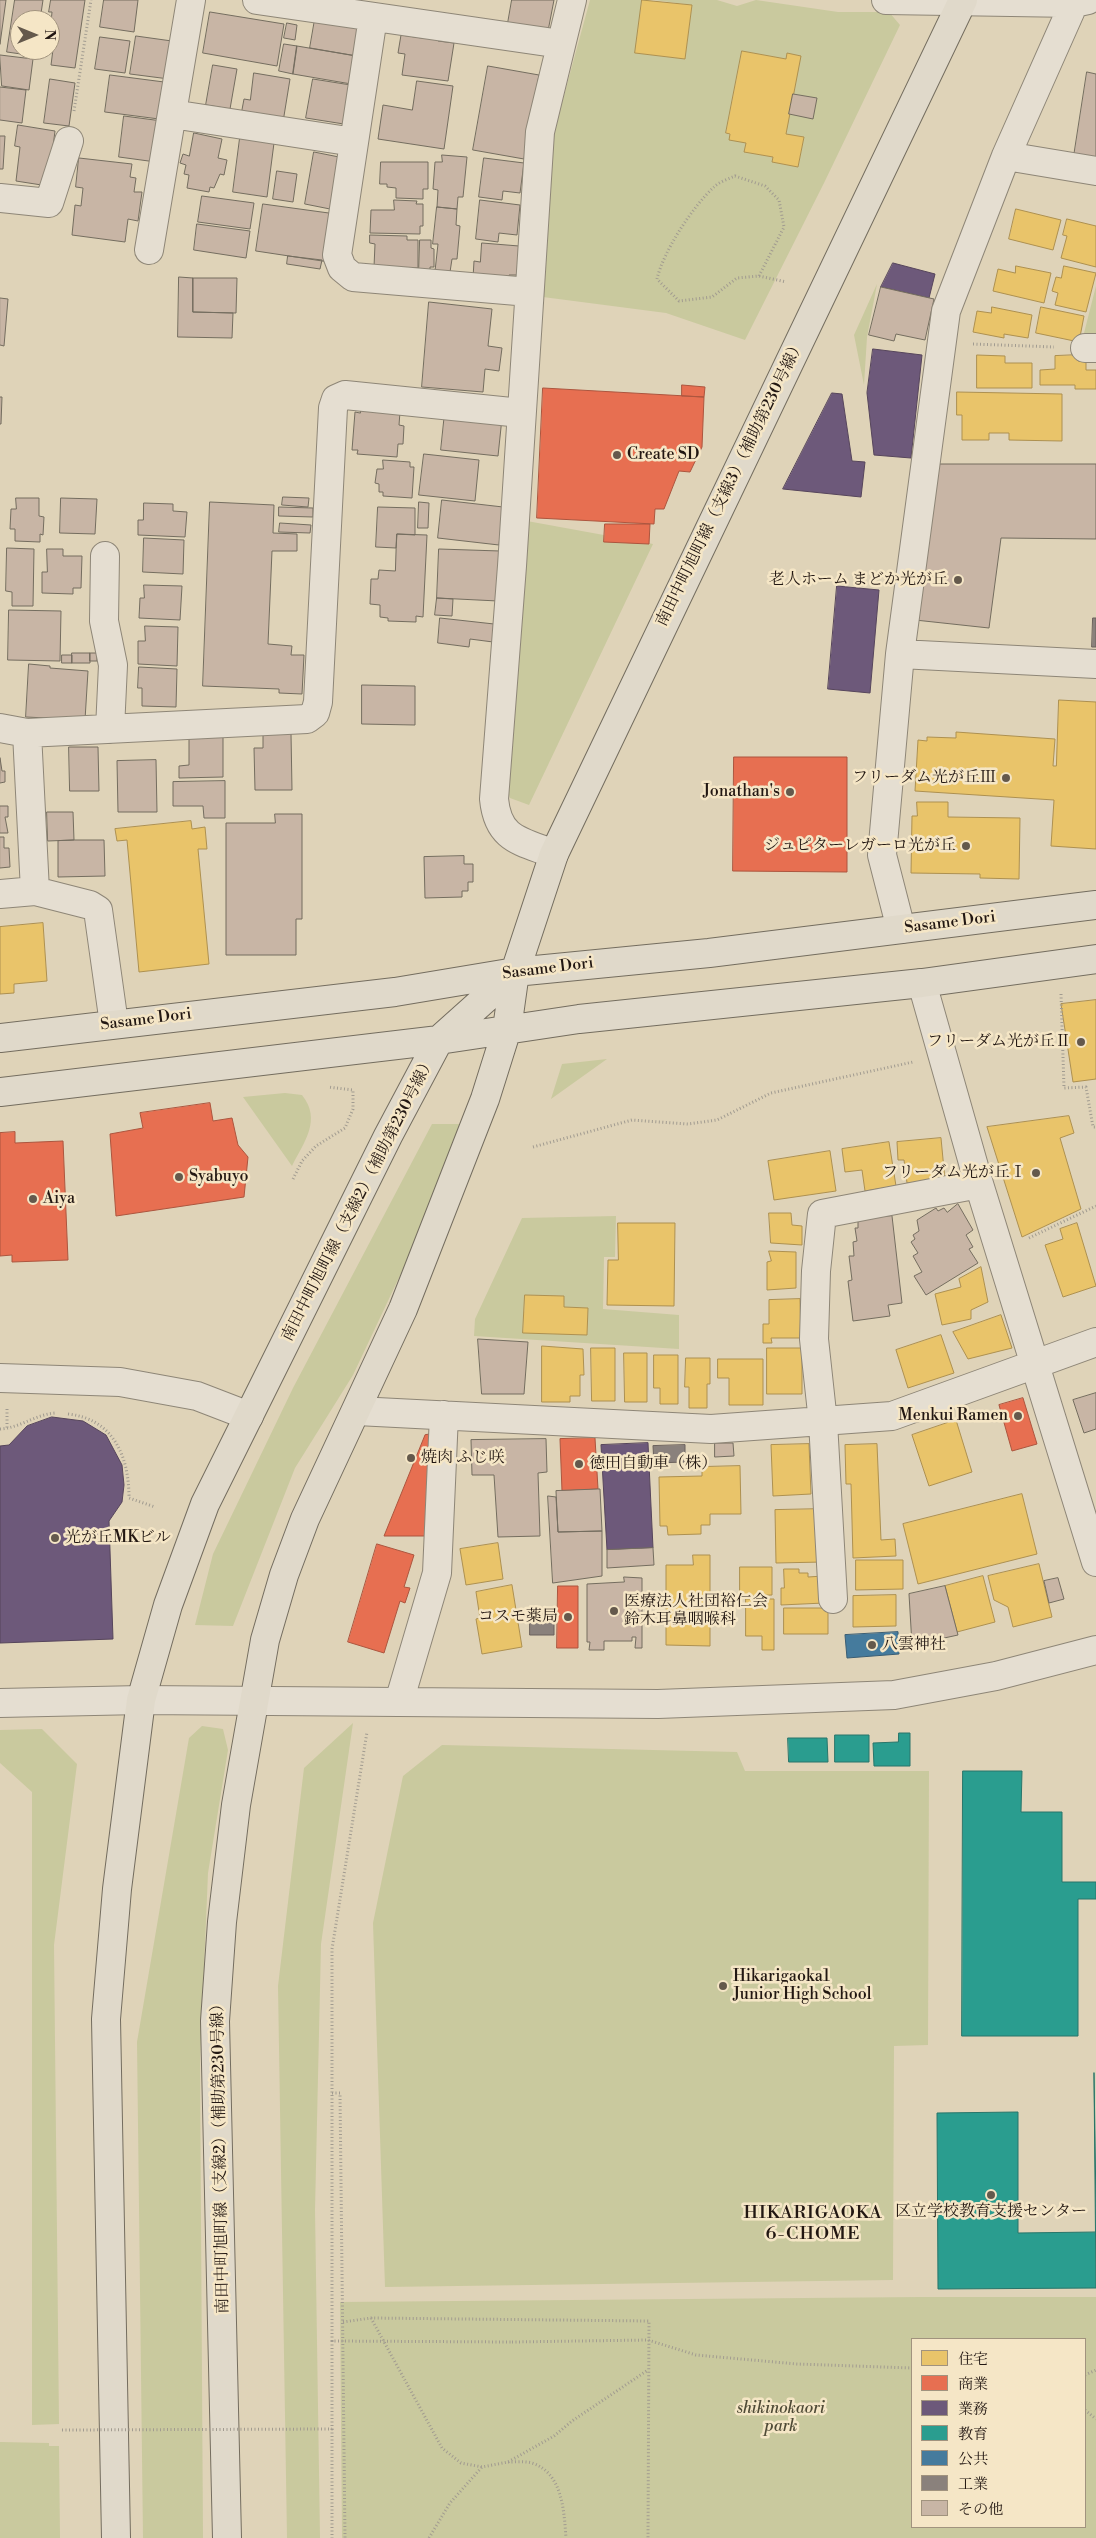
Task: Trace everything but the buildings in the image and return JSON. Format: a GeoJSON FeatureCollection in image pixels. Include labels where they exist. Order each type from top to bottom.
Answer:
{"type":"FeatureCollection","features":[{"type":"Feature","properties":{"kind":"main road","name":"南田中町旭町線（支線3）（補助第230号線）"},"geometry":{"type":"LineString","coordinates":[[515,972],[554,854],[962,1]]}},
{"type":"Feature","properties":{"kind":"main road","name":"Sasame Dori"},"geometry":{"type":"LineString","coordinates":[[0,1038],[402,991],[515,972],[709,953],[1096,905]]}},
{"type":"Feature","properties":{"kind":"main road"},"geometry":{"type":"LineString","coordinates":[[0,1092],[439,1040],[579,1019],[922,983],[1096,959]]}},
{"type":"Feature","properties":{"kind":"main road","name":"南田中町旭町線（支線2）（補助第230号線）"},"geometry":{"type":"LineString","coordinates":[[227,2538],[216,2021],[222,1922],[236,1805],[266,1640],[284,1575],[306,1519],[403,1309],[486,1098],[507,1029],[515,972]]}},
{"type":"Feature","properties":{"kind":"main road","name":"南田中町旭町線（支線2）（補助第230号線）"},"geometry":{"type":"LineString","coordinates":[[116,2538],[106,2019],[117,1889],[141,1700],[168,1605],[205,1504],[388,1136],[439,1040],[515,972]]}},
{"type":"Feature","properties":{"kind":"street"},"geometry":{"type":"LineString","coordinates":[[149,250],[191,0]]}},
{"type":"Feature","properties":{"kind":"street"},"geometry":{"type":"LineString","coordinates":[[257,0],[561,44]]}},
{"type":"Feature","properties":{"kind":"street"},"geometry":{"type":"LineString","coordinates":[[554,854],[512,838],[501,827],[496,814],[494,799],[512,566],[540,132],[572,0]]}},
{"type":"Feature","properties":{"kind":"street"},"geometry":{"type":"LineString","coordinates":[[886,0],[1081,2],[1006,156],[946,311],[900,654],[882,855],[900,929]]}},
{"type":"Feature","properties":{"kind":"street"},"geometry":{"type":"LineString","coordinates":[[373,17],[337,255],[342,268],[353,276],[529,292]]}},
{"type":"Feature","properties":{"kind":"street"},"geometry":{"type":"LineString","coordinates":[[172,114],[354,142]]}},
{"type":"Feature","properties":{"kind":"street"},"geometry":{"type":"LineString","coordinates":[[0,198],[49,203],[69,141]]}},
{"type":"Feature","properties":{"kind":"street"},"geometry":{"type":"LineString","coordinates":[[1006,156],[1096,171]]}},
{"type":"Feature","properties":{"kind":"street"},"geometry":{"type":"LineString","coordinates":[[0,728],[27,733],[307,718],[316,713],[333,417],[336,399],[345,395],[521,413]]}},
{"type":"Feature","properties":{"kind":"street"},"geometry":{"type":"LineString","coordinates":[[105,556],[104,621],[113,665],[110,728]]}},
{"type":"Feature","properties":{"kind":"street"},"geometry":{"type":"LineString","coordinates":[[900,654],[1096,664]]}},
{"type":"Feature","properties":{"kind":"street"},"geometry":{"type":"LineString","coordinates":[[27,733],[35,891]]}},
{"type":"Feature","properties":{"kind":"street"},"geometry":{"type":"LineString","coordinates":[[0,894],[35,891],[90,905],[98,910],[114,1024]]}},
{"type":"Feature","properties":{"kind":"street"},"geometry":{"type":"LineString","coordinates":[[922,983],[979,1184],[1037,1365],[1096,1562]]}},
{"type":"Feature","properties":{"kind":"street"},"geometry":{"type":"LineString","coordinates":[[833,1599],[823,1422],[814,1339],[816,1271],[822,1214],[979,1184]]}},
{"type":"Feature","properties":{"kind":"street"},"geometry":{"type":"LineString","coordinates":[[357,1410],[711,1429],[892,1416],[1037,1365],[1096,1342]]}},
{"type":"Feature","properties":{"kind":"street"},"geometry":{"type":"LineString","coordinates":[[0,1378],[120,1382],[196,1396],[249,1416]]}},
{"type":"Feature","properties":{"kind":"street"},"geometry":{"type":"LineString","coordinates":[[399,1702],[437,1573],[444,1415]]}},
{"type":"Feature","properties":{"kind":"street"},"geometry":{"type":"LineString","coordinates":[[0,1703],[141,1700],[658,1704],[894,1695],[996,1676],[1096,1650]]}},
{"type":"Feature","properties":{"kind":"path"},"geometry":{"type":"LineString","coordinates":[[69,141],[91,0]]}},
{"type":"Feature","properties":{"kind":"path"},"geometry":{"type":"LineString","coordinates":[[759,276],[784,227],[779,200],[765,186],[735,176],[715,186],[681,228],[659,269],[657,279],[679,301],[712,297],[737,278],[759,276],[786,282]]}},
{"type":"Feature","properties":{"kind":"path"},"geometry":{"type":"LineString","coordinates":[[942,342],[1090,348]]}},
{"type":"Feature","properties":{"kind":"path"},"geometry":{"type":"LineString","coordinates":[[1060,991],[1064,1088],[1086,1087],[1093,1127],[1096,1127]]}},
{"type":"Feature","properties":{"kind":"path"},"geometry":{"type":"LineString","coordinates":[[533,1147],[632,1120],[688,1124],[717,1120],[771,1093],[943,1056]]}},
{"type":"Feature","properties":{"kind":"path"},"geometry":{"type":"LineString","coordinates":[[293,1179],[302,1162],[316,1146],[346,1128],[350,1119],[353,1090],[321,1086]]}},
{"type":"Feature","properties":{"kind":"path"},"geometry":{"type":"LineString","coordinates":[[1000,1251],[1096,1206]]}},
{"type":"Feature","properties":{"kind":"path"},"geometry":{"type":"LineString","coordinates":[[0,1429],[12,1429],[23,1422],[54,1413],[85,1417],[108,1431],[119,1447],[126,1464],[129,1498],[156,1506]]}},
{"type":"Feature","properties":{"kind":"path"},"geometry":{"type":"LineString","coordinates":[[332,2538],[332,1948],[368,1722]]}},
{"type":"Feature","properties":{"kind":"path"},"geometry":{"type":"LineString","coordinates":[[332,2092],[340,2092],[345,2538]]}},
{"type":"Feature","properties":{"kind":"path"},"geometry":{"type":"LineString","coordinates":[[343,2322],[371,2318],[649,2321],[648,2538]]}},
{"type":"Feature","properties":{"kind":"path"},"geometry":{"type":"LineString","coordinates":[[371,2318],[412,2388],[442,2448],[461,2462],[482,2467],[508,2462],[533,2463],[552,2477],[563,2503],[566,2538]]}},
{"type":"Feature","properties":{"kind":"path"},"geometry":{"type":"LineString","coordinates":[[332,2341],[512,2342],[648,2340],[696,2355],[797,2364],[911,2368]]}},
{"type":"Feature","properties":{"kind":"path"},"geometry":{"type":"LineString","coordinates":[[508,2462],[554,2436],[572,2421],[648,2370]]}},
{"type":"Feature","properties":{"kind":"path"},"geometry":{"type":"LineString","coordinates":[[1086,2411],[1096,2419]]}},
{"type":"Feature","properties":{"kind":"path"},"geometry":{"type":"LineString","coordinates":[[62,2430],[332,2429]]}},
{"type":"Feature","properties":{"kind":"path"},"geometry":{"type":"LineString","coordinates":[[428,2538],[450,2503],[482,2467]]}},
{"type":"Feature","properties":{"kind":"green space"},"geometry":{"type":"Polygon","coordinates":[[[590,0],[642,0],[636,53],[685,59],[692,5],[654,0],[717,0],[737,6],[756,0],[838,12],[889,12],[900,25],[824,183],[745,340],[666,313],[543,297],[554,132],[590,0]],[[742,51],[726,133],[746,143],[745,152],[773,157],[772,162],[798,167],[804,137],[786,134],[789,114],[813,118],[817,98],[793,94],[800,56],[787,53],[786,59],[742,51]]]}},
{"type":"Feature","properties":{"kind":"green space"},"geometry":{"type":"Polygon","coordinates":[[[877,284],[867,337],[864,385],[854,335],[877,284]]]}},
{"type":"Feature","properties":{"kind":"green space"},"geometry":{"type":"Polygon","coordinates":[[[1096,286],[1096,337],[1083,337],[1096,286]]]}},
{"type":"Feature","properties":{"kind":"green space"},"geometry":{"type":"Polygon","coordinates":[[[527,521],[653,544],[529,805],[510,798],[506,789],[527,521]]]}},
{"type":"Feature","properties":{"kind":"green space"},"geometry":{"type":"Polygon","coordinates":[[[607,1059],[551,1099],[562,1064],[607,1059]]]}},
{"type":"Feature","properties":{"kind":"green space"},"geometry":{"type":"Polygon","coordinates":[[[285,1093],[302,1095],[311,1113],[311,1122],[306,1140],[292,1166],[243,1097],[285,1093]]]}},
{"type":"Feature","properties":{"kind":"green space"},"geometry":{"type":"Polygon","coordinates":[[[432,1124],[463,1124],[438,1195],[353,1375],[295,1468],[233,1626],[195,1625],[213,1554],[293,1388],[432,1124]]]}},
{"type":"Feature","properties":{"kind":"green space"},"geometry":{"type":"Polygon","coordinates":[[[616,1216],[615,1257],[604,1257],[603,1309],[679,1315],[679,1349],[474,1336],[475,1319],[522,1218],[616,1216]],[[525,1295],[523,1332],[587,1335],[588,1308],[564,1307],[564,1296],[525,1295]]]}},
{"type":"Feature","properties":{"kind":"green space"},"geometry":{"type":"Polygon","coordinates":[[[353,1723],[321,1944],[315,2210],[320,2538],[287,2538],[278,1986],[304,1768],[353,1723]]]}},
{"type":"Feature","properties":{"kind":"green space"},"geometry":{"type":"Polygon","coordinates":[[[202,1726],[223,1729],[228,1750],[208,1873],[200,2062],[203,2538],[143,2538],[137,2042],[189,1738],[202,1726]]]}},
{"type":"Feature","properties":{"kind":"green space"},"geometry":{"type":"Polygon","coordinates":[[[42,1729],[77,1764],[54,1945],[59,2424],[32,2425],[32,1792],[0,1763],[0,1730],[42,1729]]]}},
{"type":"Feature","properties":{"kind":"green space","name":"Hikarigaoka1 Junior High School"},"geometry":{"type":"Polygon","coordinates":[[[442,1745],[737,1752],[745,1771],[929,1771],[928,2045],[894,2046],[893,2280],[385,2287],[373,1923],[403,1776],[442,1745]]]}},
{"type":"Feature","properties":{"kind":"green space","name":"shikinokaori park"},"geometry":{"type":"Polygon","coordinates":[[[1096,2297],[1096,2538],[342,2538],[340,2302],[1096,2297]]]}},
{"type":"Feature","properties":{"kind":"green space"},"geometry":{"type":"Polygon","coordinates":[[[0,2442],[49,2443],[49,2446],[59,2446],[60,2538],[0,2538],[0,2442]]]}},
{"type":"Feature","properties":{"kind":"place","name":"Create SD"},"geometry":{"type":"Point","coordinates":[617,455]}},
{"type":"Feature","properties":{"kind":"place","name":"老人ホーム まどか光が丘"},"geometry":{"type":"Point","coordinates":[958,580]}},
{"type":"Feature","properties":{"kind":"place","name":"フリーダム光が丘Ⅲ"},"geometry":{"type":"Point","coordinates":[1006,778]}},
{"type":"Feature","properties":{"kind":"place","name":"Jonathan's"},"geometry":{"type":"Point","coordinates":[790,792]}},
{"type":"Feature","properties":{"kind":"place","name":"ジュピターレガーロ光が丘"},"geometry":{"type":"Point","coordinates":[966,846]}},
{"type":"Feature","properties":{"kind":"place","name":"フリーダム光が丘Ⅱ"},"geometry":{"type":"Point","coordinates":[1081,1042]}},
{"type":"Feature","properties":{"kind":"place","name":"フリーダム光が丘Ⅰ"},"geometry":{"type":"Point","coordinates":[1036,1173]}},
{"type":"Feature","properties":{"kind":"place","name":"Syabuyo"},"geometry":{"type":"Point","coordinates":[179,1177]}},
{"type":"Feature","properties":{"kind":"place","name":"Aiya"},"geometry":{"type":"Point","coordinates":[33,1199]}},
{"type":"Feature","properties":{"kind":"place","name":"Menkui Ramen"},"geometry":{"type":"Point","coordinates":[1018,1416]}},
{"type":"Feature","properties":{"kind":"place","name":"焼肉 ふじ咲"},"geometry":{"type":"Point","coordinates":[411,1458]}},
{"type":"Feature","properties":{"kind":"place","name":"徳田自動車（株）"},"geometry":{"type":"Point","coordinates":[579,1464]}},
{"type":"Feature","properties":{"kind":"place","name":"光が丘MKビル"},"geometry":{"type":"Point","coordinates":[55,1538]}},
{"type":"Feature","properties":{"kind":"place","name":"医療法人社団裕仁会 鈴木耳鼻咽喉科"},"geometry":{"type":"Point","coordinates":[614,1611]}},
{"type":"Feature","properties":{"kind":"place","name":"コスモ薬局"},"geometry":{"type":"Point","coordinates":[568,1617]}},
{"type":"Feature","properties":{"kind":"place","name":"八雲神社"},"geometry":{"type":"Point","coordinates":[872,1645]}},
{"type":"Feature","properties":{"kind":"place","name":"Hikarigaoka1 Junior High School"},"geometry":{"type":"Point","coordinates":[723,1986]}},
{"type":"Feature","properties":{"kind":"place","name":"区立学校教育支援センター"},"geometry":{"type":"Point","coordinates":[991,2195]}},
{"type":"Feature","properties":{"kind":"district","name":"HIKARIGAOKA 6-CHOME"},"geometry":{"type":"Point","coordinates":[813,2224]}}]}
